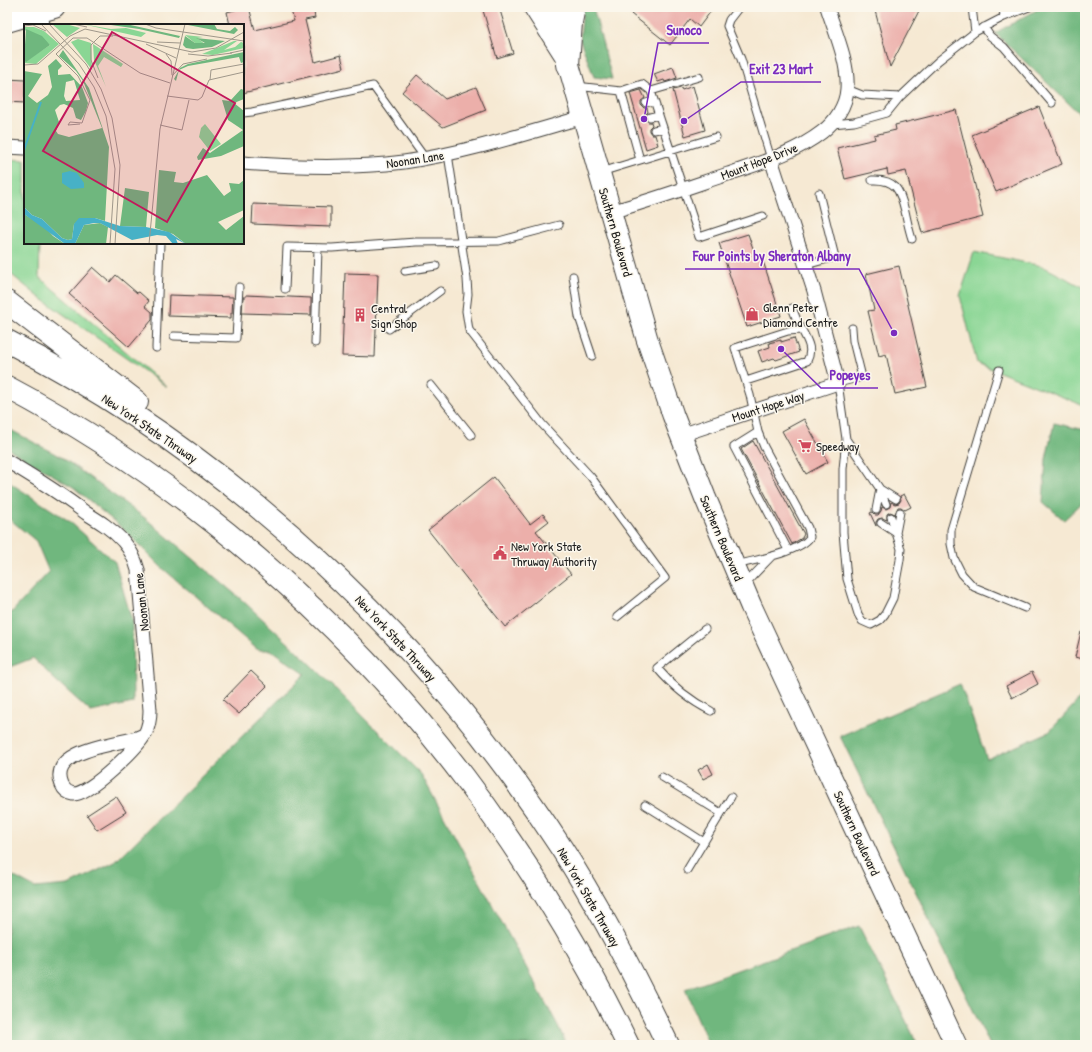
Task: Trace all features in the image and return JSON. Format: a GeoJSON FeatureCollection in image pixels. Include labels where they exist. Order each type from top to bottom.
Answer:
{"type":"FeatureCollection","features":[{"type":"Feature","properties":{"kind":"highway"},"geometry":{"type":"LineString","coordinates":[[535,7],[567,59]]}},
{"type":"Feature","properties":{"kind":"highway"},"geometry":{"type":"LineString","coordinates":[[567,59],[574,7]]}},
{"type":"Feature","properties":{"kind":"highway"},"geometry":{"type":"LineString","coordinates":[[7,21],[48,14]]}},
{"type":"Feature","properties":{"kind":"highway"},"geometry":{"type":"LineString","coordinates":[[7,26],[48,14]]}},
{"type":"Feature","properties":{"kind":"highway"},"geometry":{"type":"LineString","coordinates":[[7,302],[232,475],[237,490]]}},
{"type":"Feature","properties":{"kind":"highway","name":"New York State Thruway"},"geometry":{"type":"LineString","coordinates":[[7,341],[64,372],[116,404],[237,490],[331,571],[367,606],[427,670],[474,727],[530,802],[564,852],[609,930],[668,1045]]}},
{"type":"Feature","properties":{"kind":"highway"},"geometry":{"type":"LineString","coordinates":[[7,387],[94,437],[192,506],[260,561],[317,613],[353,649],[430,735],[463,775],[503,830],[563,923],[592,974],[628,1045]]}},
{"type":"Feature","properties":{"kind":"main road","name":"Southern Boulevard"},"geometry":{"type":"LineString","coordinates":[[552,7],[647,339],[681,435],[733,566],[955,1043]]}},
{"type":"Feature","properties":{"kind":"street","name":"Mount Hope Drive"},"geometry":{"type":"LineString","coordinates":[[610,212],[642,203],[771,159],[803,144],[832,124],[842,108],[847,89],[844,62],[827,7]]}},
{"type":"Feature","properties":{"kind":"street","name":"Noonan Lane"},"geometry":{"type":"LineString","coordinates":[[244,163],[304,166],[384,164],[448,154],[583,118]]}},
{"type":"Feature","properties":{"kind":"street"},"geometry":{"type":"LineString","coordinates":[[7,147],[24,148]]}},
{"type":"Feature","properties":{"kind":"street"},"geometry":{"type":"LineString","coordinates":[[771,159],[814,291],[838,383]]}},
{"type":"Feature","properties":{"kind":"street","name":"Mount Hope Way"},"geometry":{"type":"LineString","coordinates":[[681,435],[838,383]]}},
{"type":"Feature","properties":{"kind":"street","name":"Noonan Lane"},"geometry":{"type":"LineString","coordinates":[[7,461],[110,529],[123,541],[133,556],[138,570],[150,706],[149,721],[144,735],[127,755],[90,787],[75,794],[69,793],[64,789],[60,776],[61,769],[65,762],[71,757],[90,750],[144,735]]}},
{"type":"Feature","properties":{"kind":"lane"},"geometry":{"type":"LineString","coordinates":[[739,7],[727,26],[741,59],[771,159]]}},
{"type":"Feature","properties":{"kind":"lane"},"geometry":{"type":"LineString","coordinates":[[972,7],[975,32]]}},
{"type":"Feature","properties":{"kind":"lane"},"geometry":{"type":"LineString","coordinates":[[1003,7],[1004,17]]}},
{"type":"Feature","properties":{"kind":"lane"},"geometry":{"type":"LineString","coordinates":[[832,124],[854,122],[887,113],[900,97],[938,61],[975,32],[1004,17],[1029,7]]}},
{"type":"Feature","properties":{"kind":"lane"},"geometry":{"type":"LineString","coordinates":[[984,27],[990,36],[1004,47],[1052,102]]}},
{"type":"Feature","properties":{"kind":"lane"},"geometry":{"type":"LineString","coordinates":[[651,91],[699,76]]}},
{"type":"Feature","properties":{"kind":"lane"},"geometry":{"type":"LineString","coordinates":[[574,86],[621,91],[642,84],[651,91],[699,237],[763,216]]}},
{"type":"Feature","properties":{"kind":"lane"},"geometry":{"type":"LineString","coordinates":[[244,113],[373,86],[426,158]]}},
{"type":"Feature","properties":{"kind":"lane"},"geometry":{"type":"LineString","coordinates":[[847,89],[862,95],[900,97]]}},
{"type":"Feature","properties":{"kind":"lane"},"geometry":{"type":"LineString","coordinates":[[621,91],[640,160]]}},
{"type":"Feature","properties":{"kind":"lane"},"geometry":{"type":"LineString","coordinates":[[646,103],[654,100]]}},
{"type":"Feature","properties":{"kind":"lane"},"geometry":{"type":"LineString","coordinates":[[626,109],[634,106]]}},
{"type":"Feature","properties":{"kind":"lane"},"geometry":{"type":"LineString","coordinates":[[650,117],[659,114]]}},
{"type":"Feature","properties":{"kind":"lane"},"geometry":{"type":"LineString","coordinates":[[630,122],[638,120]]}},
{"type":"Feature","properties":{"kind":"lane"},"geometry":{"type":"LineString","coordinates":[[654,130],[663,128]]}},
{"type":"Feature","properties":{"kind":"lane"},"geometry":{"type":"LineString","coordinates":[[633,136],[642,133]]}},
{"type":"Feature","properties":{"kind":"lane"},"geometry":{"type":"LineString","coordinates":[[599,172],[716,136]]}},
{"type":"Feature","properties":{"kind":"lane"},"geometry":{"type":"LineString","coordinates":[[448,154],[468,294],[466,318],[472,335],[542,424],[591,477],[665,578],[617,617]]}},
{"type":"Feature","properties":{"kind":"lane"},"geometry":{"type":"LineString","coordinates":[[872,180],[886,181],[892,183],[897,188],[902,200],[912,239]]}},
{"type":"Feature","properties":{"kind":"lane"},"geometry":{"type":"LineString","coordinates":[[806,265],[835,257],[819,193]]}},
{"type":"Feature","properties":{"kind":"lane"},"geometry":{"type":"LineString","coordinates":[[285,289],[287,247],[332,248],[416,242],[499,241],[559,225]]}},
{"type":"Feature","properties":{"kind":"lane"},"geometry":{"type":"LineString","coordinates":[[156,348],[160,244]]}},
{"type":"Feature","properties":{"kind":"lane"},"geometry":{"type":"LineString","coordinates":[[315,343],[318,248]]}},
{"type":"Feature","properties":{"kind":"lane"},"geometry":{"type":"LineString","coordinates":[[405,271],[436,266]]}},
{"type":"Feature","properties":{"kind":"lane"},"geometry":{"type":"LineString","coordinates":[[573,276],[579,317],[592,356]]}},
{"type":"Feature","properties":{"kind":"lane"},"geometry":{"type":"LineString","coordinates":[[174,336],[236,338],[239,287]]}},
{"type":"Feature","properties":{"kind":"lane"},"geometry":{"type":"LineString","coordinates":[[390,329],[440,292]]}},
{"type":"Feature","properties":{"kind":"lane"},"geometry":{"type":"LineString","coordinates":[[746,382],[807,361],[810,354],[809,344],[807,338],[801,330],[792,308]]}},
{"type":"Feature","properties":{"kind":"lane"},"geometry":{"type":"LineString","coordinates":[[852,328],[862,377],[838,383],[846,438],[843,469],[843,532],[847,579],[858,614],[862,621],[871,625],[880,620],[885,614],[893,598],[901,549],[891,518]]}},
{"type":"Feature","properties":{"kind":"lane"},"geometry":{"type":"LineString","coordinates":[[733,566],[771,557],[808,540],[810,537],[761,449],[746,382],[735,348],[788,331],[801,330]]}},
{"type":"Feature","properties":{"kind":"lane"},"geometry":{"type":"LineString","coordinates":[[999,370],[952,530],[951,544],[954,558],[962,574],[974,587],[1024,608]]}},
{"type":"Feature","properties":{"kind":"lane"},"geometry":{"type":"LineString","coordinates":[[431,385],[471,435]]}},
{"type":"Feature","properties":{"kind":"lane"},"geometry":{"type":"LineString","coordinates":[[758,432],[734,447],[743,459],[784,535],[788,550]]}},
{"type":"Feature","properties":{"kind":"lane"},"geometry":{"type":"LineString","coordinates":[[846,438],[880,489],[886,504]]}},
{"type":"Feature","properties":{"kind":"lane"},"geometry":{"type":"LineString","coordinates":[[880,489],[896,499]]}},
{"type":"Feature","properties":{"kind":"lane"},"geometry":{"type":"LineString","coordinates":[[876,510],[880,489]]}},
{"type":"Feature","properties":{"kind":"lane"},"geometry":{"type":"LineString","coordinates":[[896,533],[900,512]]}},
{"type":"Feature","properties":{"kind":"lane"},"geometry":{"type":"LineString","coordinates":[[881,523],[896,533]]}},
{"type":"Feature","properties":{"kind":"lane"},"geometry":{"type":"LineString","coordinates":[[743,587],[771,557]]}},
{"type":"Feature","properties":{"kind":"lane"},"geometry":{"type":"LineString","coordinates":[[705,629],[657,668],[678,690],[698,705],[711,711]]}},
{"type":"Feature","properties":{"kind":"lane"},"geometry":{"type":"LineString","coordinates":[[662,777],[721,813]]}},
{"type":"Feature","properties":{"kind":"lane"},"geometry":{"type":"LineString","coordinates":[[687,870],[731,797]]}},
{"type":"Feature","properties":{"kind":"lane"},"geometry":{"type":"LineString","coordinates":[[645,805],[704,842]]}},
{"type":"Feature","properties":{"kind":"green space"},"geometry":{"type":"Polygon","coordinates":[[[583,7],[593,7],[612,79],[594,77],[580,40],[583,7]]]}},
{"type":"Feature","properties":{"kind":"green space"},"geometry":{"type":"Polygon","coordinates":[[[1042,7],[1085,7],[1085,119],[995,33],[1042,7]]]}},
{"type":"Feature","properties":{"kind":"green space"},"geometry":{"type":"Polygon","coordinates":[[[7,159],[24,160],[24,244],[40,244],[39,277],[167,387],[39,297],[7,271],[7,159]]]}},
{"type":"Feature","properties":{"kind":"green space"},"geometry":{"type":"Polygon","coordinates":[[[974,252],[1042,266],[1085,288],[1085,406],[977,363],[960,296],[974,252]]]}},
{"type":"Feature","properties":{"kind":"green space"},"geometry":{"type":"Polygon","coordinates":[[[1054,423],[1085,430],[1085,500],[1064,520],[1043,502],[1046,459],[1054,423]]]}},
{"type":"Feature","properties":{"kind":"green space"},"geometry":{"type":"Polygon","coordinates":[[[7,428],[63,458],[145,518],[242,600],[313,666],[421,774],[556,1022],[567,1045],[7,1045],[7,871],[9,874],[35,888],[68,885],[115,862],[305,674],[271,650],[258,650],[160,566],[122,528],[73,487],[7,448],[7,428]]]}},
{"type":"Feature","properties":{"kind":"green space"},"geometry":{"type":"Polygon","coordinates":[[[7,481],[69,521],[115,562],[132,621],[133,703],[91,712],[33,658],[7,668],[7,615],[12,612],[49,572],[36,541],[7,517],[7,481]]]}},
{"type":"Feature","properties":{"kind":"green space"},"geometry":{"type":"Polygon","coordinates":[[[960,684],[987,759],[1049,732],[1085,693],[1085,1045],[990,1045],[840,736],[960,684]]]}},
{"type":"Feature","properties":{"kind":"green space"},"geometry":{"type":"Polygon","coordinates":[[[859,926],[918,1045],[709,1045],[685,989],[859,926]]]}},
{"type":"Feature","properties":{"kind":"building"},"geometry":{"type":"Polygon","coordinates":[[[249,7],[255,30],[294,21],[290,7],[313,7],[315,18],[305,20],[315,62],[341,55],[344,68],[244,93],[244,24],[230,24],[227,12],[249,7]]]}},
{"type":"Feature","properties":{"kind":"building"},"geometry":{"type":"Polygon","coordinates":[[[482,7],[499,7],[513,53],[497,58],[482,7]]]}},
{"type":"Feature","properties":{"kind":"building"},"geometry":{"type":"Polygon","coordinates":[[[636,7],[714,7],[699,27],[690,19],[670,45],[631,14],[636,7]]]}},
{"type":"Feature","properties":{"kind":"building"},"geometry":{"type":"Polygon","coordinates":[[[874,7],[921,7],[890,67],[874,7]]]}},
{"type":"Feature","properties":{"kind":"building"},"geometry":{"type":"Polygon","coordinates":[[[673,67],[677,78],[665,82],[664,80],[658,82],[654,74],[673,67]]]}},
{"type":"Feature","properties":{"kind":"building"},"geometry":{"type":"Polygon","coordinates":[[[417,75],[445,99],[476,87],[486,110],[443,127],[402,92],[417,75]]]}},
{"type":"Feature","properties":{"kind":"building"},"geometry":{"type":"Polygon","coordinates":[[[7,79],[24,80],[24,103],[7,102],[7,79]]]}},
{"type":"Feature","properties":{"kind":"building"},"geometry":{"type":"Polygon","coordinates":[[[693,86],[705,130],[685,136],[673,90],[681,88],[682,90],[693,86]]]}},
{"type":"Feature","properties":{"kind":"building"},"geometry":{"type":"Polygon","coordinates":[[[641,90],[645,98],[641,101],[641,105],[644,108],[647,108],[648,112],[645,115],[645,118],[648,122],[651,122],[652,125],[649,128],[649,131],[652,135],[655,135],[658,145],[646,149],[630,93],[641,90]]]}},
{"type":"Feature","properties":{"kind":"building"},"geometry":{"type":"Polygon","coordinates":[[[1039,107],[1062,164],[996,192],[972,135],[1039,107]]]}},
{"type":"Feature","properties":{"kind":"building"},"geometry":{"type":"Polygon","coordinates":[[[956,110],[983,217],[922,233],[906,171],[888,175],[887,169],[845,179],[837,148],[875,139],[874,135],[896,130],[895,125],[956,110]]]}},
{"type":"Feature","properties":{"kind":"building"},"geometry":{"type":"Polygon","coordinates":[[[253,204],[331,207],[331,227],[252,224],[253,204]]]}},
{"type":"Feature","properties":{"kind":"building"},"geometry":{"type":"Polygon","coordinates":[[[748,234],[756,257],[761,255],[781,316],[747,327],[719,243],[748,234]]]}},
{"type":"Feature","properties":{"kind":"building"},"geometry":{"type":"Polygon","coordinates":[[[899,266],[927,387],[895,394],[886,354],[879,356],[868,311],[874,310],[866,274],[899,266]]]}},
{"type":"Feature","properties":{"kind":"building"},"geometry":{"type":"Polygon","coordinates":[[[93,267],[110,282],[116,275],[149,301],[145,306],[152,312],[152,320],[129,347],[69,294],[93,267]]]}},
{"type":"Feature","properties":{"kind":"building","name":"Central Sign Shop"},"geometry":{"type":"Polygon","coordinates":[[[345,273],[378,274],[375,357],[342,356],[345,273]]]}},
{"type":"Feature","properties":{"kind":"building"},"geometry":{"type":"Polygon","coordinates":[[[169,295],[233,297],[231,318],[168,316],[169,295]]]}},
{"type":"Feature","properties":{"kind":"building"},"geometry":{"type":"Polygon","coordinates":[[[246,295],[311,298],[311,315],[242,313],[243,297],[246,297],[246,295]]]}},
{"type":"Feature","properties":{"kind":"building"},"geometry":{"type":"Polygon","coordinates":[[[794,338],[799,352],[776,360],[774,358],[762,362],[758,351],[770,347],[769,343],[781,340],[781,342],[794,338]]]}},
{"type":"Feature","properties":{"kind":"building","name":"Speedway"},"geometry":{"type":"Polygon","coordinates":[[[804,419],[828,462],[806,474],[782,431],[804,419]]]}},
{"type":"Feature","properties":{"kind":"building"},"geometry":{"type":"Polygon","coordinates":[[[753,441],[804,534],[802,538],[792,544],[741,449],[753,441]]]}},
{"type":"Feature","properties":{"kind":"building","name":"New York State Thruway Authority"},"geometry":{"type":"Polygon","coordinates":[[[494,477],[530,524],[543,514],[549,521],[536,531],[571,574],[505,627],[428,530],[494,477]]]}},
{"type":"Feature","properties":{"kind":"building"},"geometry":{"type":"Polygon","coordinates":[[[904,494],[911,507],[905,510],[898,507],[895,514],[890,512],[887,514],[887,520],[882,518],[878,519],[876,526],[870,513],[872,512],[875,515],[878,515],[882,507],[886,509],[890,507],[891,502],[895,504],[899,503],[901,500],[900,496],[904,494]]]}},
{"type":"Feature","properties":{"kind":"building"},"geometry":{"type":"Polygon","coordinates":[[[1081,632],[1085,632],[1085,660],[1075,657],[1081,632]]]}},
{"type":"Feature","properties":{"kind":"building"},"geometry":{"type":"Polygon","coordinates":[[[251,671],[267,686],[239,714],[223,700],[251,671]]]}},
{"type":"Feature","properties":{"kind":"building"},"geometry":{"type":"Polygon","coordinates":[[[1032,672],[1038,684],[1012,698],[1006,686],[1032,672]]]}},
{"type":"Feature","properties":{"kind":"building"},"geometry":{"type":"Polygon","coordinates":[[[708,764],[713,774],[703,779],[698,770],[708,764]]]}},
{"type":"Feature","properties":{"kind":"building"},"geometry":{"type":"Polygon","coordinates":[[[116,796],[126,812],[97,830],[87,815],[116,796]]]}},
{"type":"Feature","properties":{"kind":"place","name":"Sunoco"},"geometry":{"type":"Point","coordinates":[644,119]}},
{"type":"Feature","properties":{"kind":"place","name":"Exit 23 Mart"},"geometry":{"type":"Point","coordinates":[684,121]}},
{"type":"Feature","properties":{"kind":"place","name":"Glenn Peter Diamond Centre"},"geometry":{"type":"Point","coordinates":[752,314]}},
{"type":"Feature","properties":{"kind":"place","name":"Central Sign Shop"},"geometry":{"type":"Point","coordinates":[360,315]}},
{"type":"Feature","properties":{"kind":"place","name":"Four Points by Sheraton Albany"},"geometry":{"type":"Point","coordinates":[894,333]}},
{"type":"Feature","properties":{"kind":"place","name":"Popeyes"},"geometry":{"type":"Point","coordinates":[781,349]}},
{"type":"Feature","properties":{"kind":"place","name":"Speedway"},"geometry":{"type":"Point","coordinates":[805,446]}},
{"type":"Feature","properties":{"kind":"place","name":"New York State Thruway Authority"},"geometry":{"type":"Point","coordinates":[500,553]}}]}
